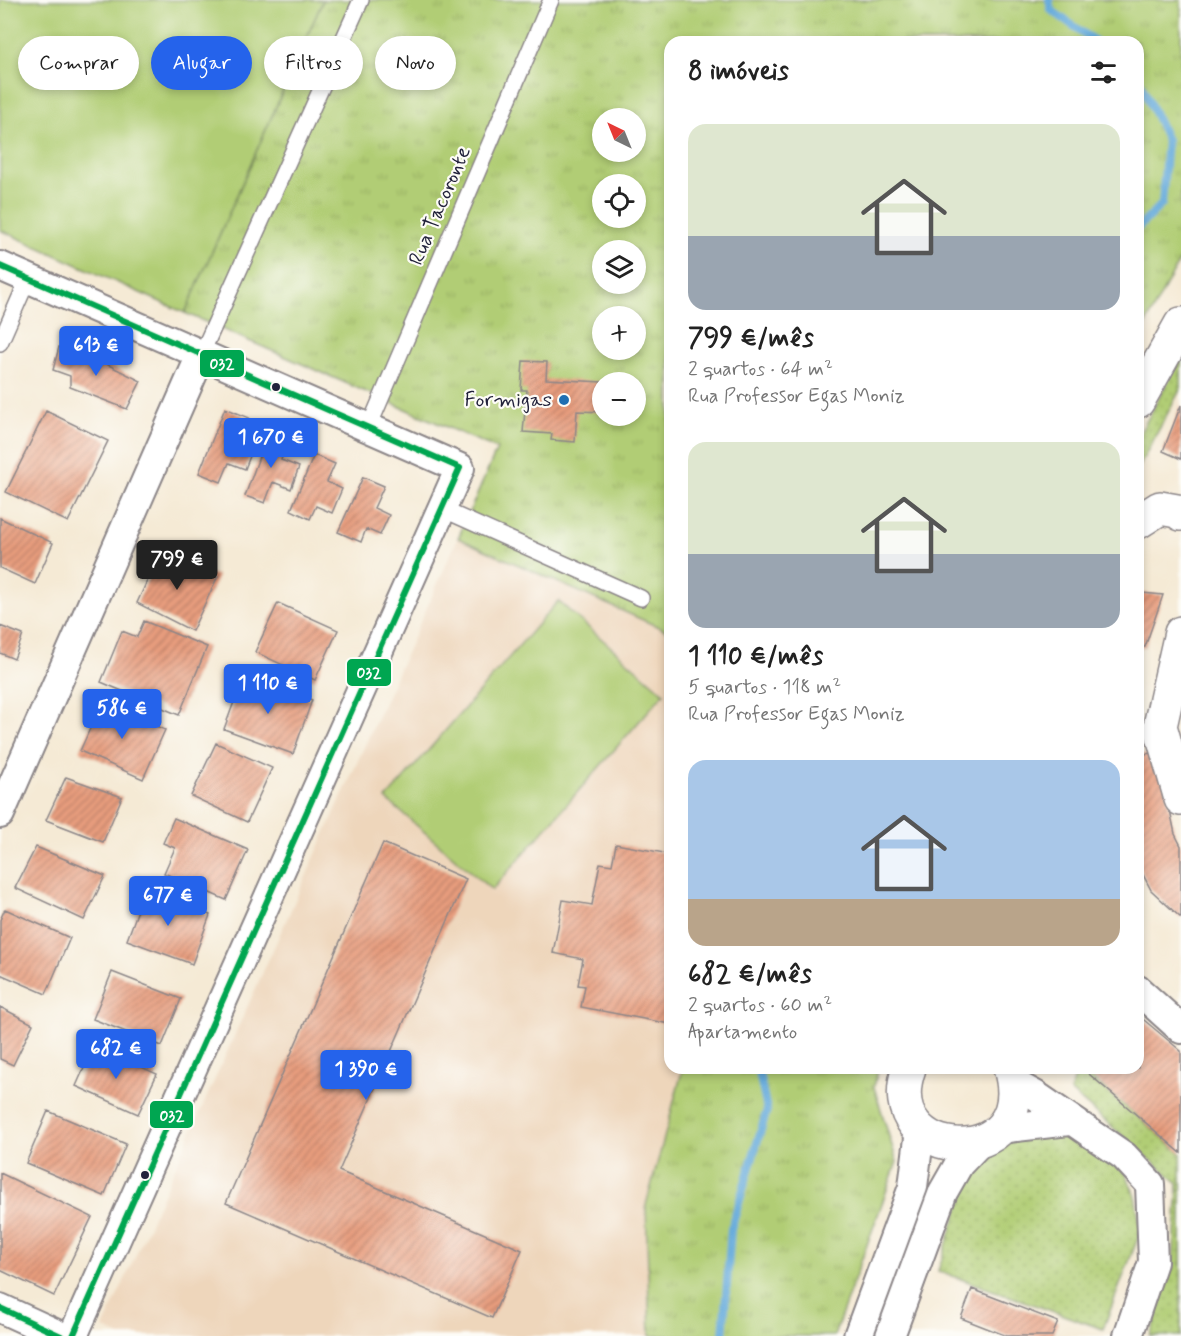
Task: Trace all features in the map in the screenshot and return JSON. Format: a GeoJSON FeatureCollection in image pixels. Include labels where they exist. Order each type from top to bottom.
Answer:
{"type":"FeatureCollection","features":[{"type":"Feature","properties":{"kind":"street"},"geometry":{"type":"LineString","coordinates":[[0,267],[460,468],[74,1336]]}},
{"type":"Feature","properties":{"kind":"street"},"geometry":{"type":"LineString","coordinates":[[1144,390],[1181,324]]}},
{"type":"Feature","properties":{"kind":"street"},"geometry":{"type":"LineString","coordinates":[[0,814],[201,355]]}},
{"type":"Feature","properties":{"kind":"street"},"geometry":{"type":"LineString","coordinates":[[1144,518],[1160,508],[1181,514]]}},
{"type":"Feature","properties":{"kind":"street"},"geometry":{"type":"LineString","coordinates":[[1181,633],[1160,726],[1181,799]]}},
{"type":"Feature","properties":{"kind":"street"},"geometry":{"type":"LineString","coordinates":[[1144,995],[1181,1029]]}},
{"type":"Feature","properties":{"kind":"street"},"geometry":{"type":"LineString","coordinates":[[907,1074],[904,1085],[905,1102],[910,1117],[920,1130],[934,1140],[949,1145],[966,1146],[990,1135],[1038,1123],[1069,1121]]}},
{"type":"Feature","properties":{"kind":"street"},"geometry":{"type":"LineString","coordinates":[[890,1336],[943,1192],[959,1164],[990,1135],[1012,1108],[1012,1074]]}},
{"type":"Feature","properties":{"kind":"street"},"geometry":{"type":"LineString","coordinates":[[1014,1074],[1035,1095],[1069,1121],[1124,1156],[1150,1184],[1153,1262],[1128,1336]]}},
{"type":"Feature","properties":{"kind":"street"},"geometry":{"type":"LineString","coordinates":[[858,1336],[913,1187],[920,1130]]}},
{"type":"Feature","properties":{"kind":"street"},"geometry":{"type":"LineString","coordinates":[[0,1308],[61,1336]]}},
{"type":"Feature","properties":{"kind":"lane"},"geometry":{"type":"LineString","coordinates":[[201,355],[361,0]]}},
{"type":"Feature","properties":{"kind":"lane","name":"Rua Tacoronte"},"geometry":{"type":"LineString","coordinates":[[368,429],[551,0]]}},
{"type":"Feature","properties":{"kind":"lane"},"geometry":{"type":"LineString","coordinates":[[0,343],[28,279]]}},
{"type":"Feature","properties":{"kind":"lane"},"geometry":{"type":"LineString","coordinates":[[442,509],[641,598]]}},
{"type":"Feature","properties":{"kind":"shaded area"},"geometry":{"type":"Polygon","coordinates":[[[458,538],[664,629],[664,1074],[681,1074],[646,1205],[650,1336],[120,1336],[103,1328],[458,538]]]}},
{"type":"Feature","properties":{"kind":"green space"},"geometry":{"type":"Polygon","coordinates":[[[0,0],[323,0],[307,36],[264,36],[264,90],[283,90],[185,313],[0,230],[0,0]]]}},
{"type":"Feature","properties":{"kind":"green space"},"geometry":{"type":"Polygon","coordinates":[[[323,0],[1181,0],[1181,258],[1144,327],[1144,36],[664,36],[664,629],[458,538],[497,449],[185,313],[283,90],[363,90],[363,36],[307,36],[323,0]]]}},
{"type":"Feature","properties":{"kind":"green space"},"geometry":{"type":"Polygon","coordinates":[[[1181,357],[1181,388],[1144,458],[1144,426],[1181,357]]]}},
{"type":"Feature","properties":{"kind":"green space"},"geometry":{"type":"Polygon","coordinates":[[[558,601],[664,693],[492,890],[386,799],[558,601]]]}},
{"type":"Feature","properties":{"kind":"green space"},"geometry":{"type":"Polygon","coordinates":[[[681,1074],[877,1074],[874,1087],[897,1162],[834,1336],[650,1336],[646,1205],[681,1074]]]}},
{"type":"Feature","properties":{"kind":"green space"},"geometry":{"type":"Polygon","coordinates":[[[1077,1074],[1086,1074],[1181,1153],[1181,1336],[1150,1336],[1173,1267],[1178,1183],[1070,1091],[1077,1074]]]}},
{"type":"Feature","properties":{"kind":"green space"},"geometry":{"type":"Polygon","coordinates":[[[1055,1135],[1078,1140],[1126,1173],[1135,1196],[1141,1230],[1103,1329],[938,1271],[964,1195],[984,1160],[997,1147],[1013,1139],[1055,1135]]]}},
{"type":"Feature","properties":{"kind":"building"},"geometry":{"type":"Polygon","coordinates":[[[79,345],[91,348],[92,357],[141,381],[127,409],[70,387],[70,376],[53,370],[59,347],[75,353],[79,345]]]}},
{"type":"Feature","properties":{"kind":"building","name":"Formigas"},"geometry":{"type":"Polygon","coordinates":[[[523,361],[547,362],[546,379],[592,381],[592,412],[577,411],[575,442],[551,440],[552,434],[523,432],[527,390],[521,390],[523,361]]]}},
{"type":"Feature","properties":{"kind":"building"},"geometry":{"type":"Polygon","coordinates":[[[1181,405],[1181,459],[1163,451],[1181,405]]]}},
{"type":"Feature","properties":{"kind":"building"},"geometry":{"type":"Polygon","coordinates":[[[225,408],[249,418],[238,446],[252,451],[245,469],[229,463],[221,482],[199,473],[225,408]]]}},
{"type":"Feature","properties":{"kind":"building"},"geometry":{"type":"Polygon","coordinates":[[[46,411],[108,441],[68,522],[6,492],[46,411]]]}},
{"type":"Feature","properties":{"kind":"building"},"geometry":{"type":"Polygon","coordinates":[[[268,432],[288,440],[281,460],[299,467],[291,489],[273,482],[265,503],[245,496],[268,432]]]}},
{"type":"Feature","properties":{"kind":"building"},"geometry":{"type":"Polygon","coordinates":[[[314,455],[335,464],[327,482],[342,489],[332,513],[316,506],[310,519],[291,510],[314,455]]]}},
{"type":"Feature","properties":{"kind":"building"},"geometry":{"type":"Polygon","coordinates":[[[363,477],[384,486],[374,508],[389,515],[380,535],[366,529],[361,542],[338,532],[363,477]]]}},
{"type":"Feature","properties":{"kind":"building"},"geometry":{"type":"Polygon","coordinates":[[[0,518],[53,543],[35,584],[0,568],[0,518]]]}},
{"type":"Feature","properties":{"kind":"building"},"geometry":{"type":"Polygon","coordinates":[[[159,555],[218,576],[192,631],[137,603],[159,555]]]}},
{"type":"Feature","properties":{"kind":"building"},"geometry":{"type":"Polygon","coordinates":[[[1144,593],[1163,595],[1145,647],[1144,593]]]}},
{"type":"Feature","properties":{"kind":"building"},"geometry":{"type":"Polygon","coordinates":[[[278,603],[338,630],[315,680],[255,652],[278,603]]]}},
{"type":"Feature","properties":{"kind":"building"},"geometry":{"type":"Polygon","coordinates":[[[144,621],[207,647],[179,715],[101,682],[122,631],[137,637],[144,621]]]}},
{"type":"Feature","properties":{"kind":"building"},"geometry":{"type":"Polygon","coordinates":[[[0,626],[23,635],[14,659],[0,653],[0,626]]]}},
{"type":"Feature","properties":{"kind":"building"},"geometry":{"type":"Polygon","coordinates":[[[244,675],[312,700],[293,754],[224,729],[244,675]]]}},
{"type":"Feature","properties":{"kind":"building"},"geometry":{"type":"Polygon","coordinates":[[[102,702],[165,730],[143,779],[80,751],[102,702]]]}},
{"type":"Feature","properties":{"kind":"building"},"geometry":{"type":"Polygon","coordinates":[[[216,743],[272,768],[247,822],[191,796],[216,743]]]}},
{"type":"Feature","properties":{"kind":"building"},"geometry":{"type":"Polygon","coordinates":[[[1158,752],[1175,834],[1181,846],[1181,918],[1151,890],[1144,877],[1144,754],[1158,752]]]}},
{"type":"Feature","properties":{"kind":"building"},"geometry":{"type":"Polygon","coordinates":[[[66,777],[122,797],[103,842],[46,820],[66,777]]]}},
{"type":"Feature","properties":{"kind":"building"},"geometry":{"type":"Polygon","coordinates":[[[174,818],[248,850],[226,900],[164,873],[175,848],[163,843],[174,818]]]}},
{"type":"Feature","properties":{"kind":"building"},"geometry":{"type":"Polygon","coordinates":[[[383,843],[466,879],[339,1171],[522,1250],[492,1318],[226,1203],[383,843]]]}},
{"type":"Feature","properties":{"kind":"building"},"geometry":{"type":"Polygon","coordinates":[[[616,844],[664,853],[664,1023],[581,1007],[585,986],[578,985],[583,959],[553,953],[563,900],[592,905],[600,863],[612,865],[616,844]]]}},
{"type":"Feature","properties":{"kind":"building"},"geometry":{"type":"Polygon","coordinates":[[[36,847],[105,876],[84,920],[15,888],[36,847]]]}},
{"type":"Feature","properties":{"kind":"building"},"geometry":{"type":"Polygon","coordinates":[[[145,891],[210,915],[192,964],[127,940],[145,891]]]}},
{"type":"Feature","properties":{"kind":"building"},"geometry":{"type":"Polygon","coordinates":[[[5,909],[70,938],[46,994],[0,974],[0,920],[5,909]]]}},
{"type":"Feature","properties":{"kind":"building"},"geometry":{"type":"Polygon","coordinates":[[[112,972],[181,999],[162,1046],[93,1019],[112,972]]]}},
{"type":"Feature","properties":{"kind":"building"},"geometry":{"type":"Polygon","coordinates":[[[0,1007],[33,1024],[13,1065],[0,1059],[0,1007]]]}},
{"type":"Feature","properties":{"kind":"building"},"geometry":{"type":"Polygon","coordinates":[[[1144,1020],[1181,1051],[1181,1153],[1089,1074],[1144,1074],[1144,1020]]]}},
{"type":"Feature","properties":{"kind":"building"},"geometry":{"type":"Polygon","coordinates":[[[94,1046],[157,1074],[138,1114],[76,1086],[94,1046]]]}},
{"type":"Feature","properties":{"kind":"building"},"geometry":{"type":"Polygon","coordinates":[[[48,1111],[126,1144],[104,1196],[26,1163],[48,1111]]]}},
{"type":"Feature","properties":{"kind":"building"},"geometry":{"type":"Polygon","coordinates":[[[0,1173],[92,1217],[54,1296],[0,1270],[0,1173]]]}},
{"type":"Feature","properties":{"kind":"building"},"geometry":{"type":"Polygon","coordinates":[[[972,1289],[1058,1322],[1052,1336],[1007,1336],[961,1318],[972,1289]]]}},
{"type":"Feature","properties":{"kind":"waterway"},"geometry":{"type":"LineString","coordinates":[[1049,0],[1051,10],[1088,36]]}},
{"type":"Feature","properties":{"kind":"waterway"},"geometry":{"type":"LineString","coordinates":[[1144,91],[1167,140],[1162,204],[1144,222]]}},
{"type":"Feature","properties":{"kind":"waterway"},"geometry":{"type":"LineString","coordinates":[[723,1336],[731,1229],[767,1110],[759,1074]]}},
{"type":"Feature","properties":{"kind":"transit line","name":"032"},"geometry":{"type":"LineString","coordinates":[[0,266],[460,468],[73,1336]]}},
{"type":"Feature","properties":{"kind":"transit line","name":"032"},"geometry":{"type":"LineString","coordinates":[[0,1308],[61,1336]]}},
{"type":"Feature","properties":{"kind":"place","name":"Formigas"},"geometry":{"type":"Point","coordinates":[564,400]}}]}
